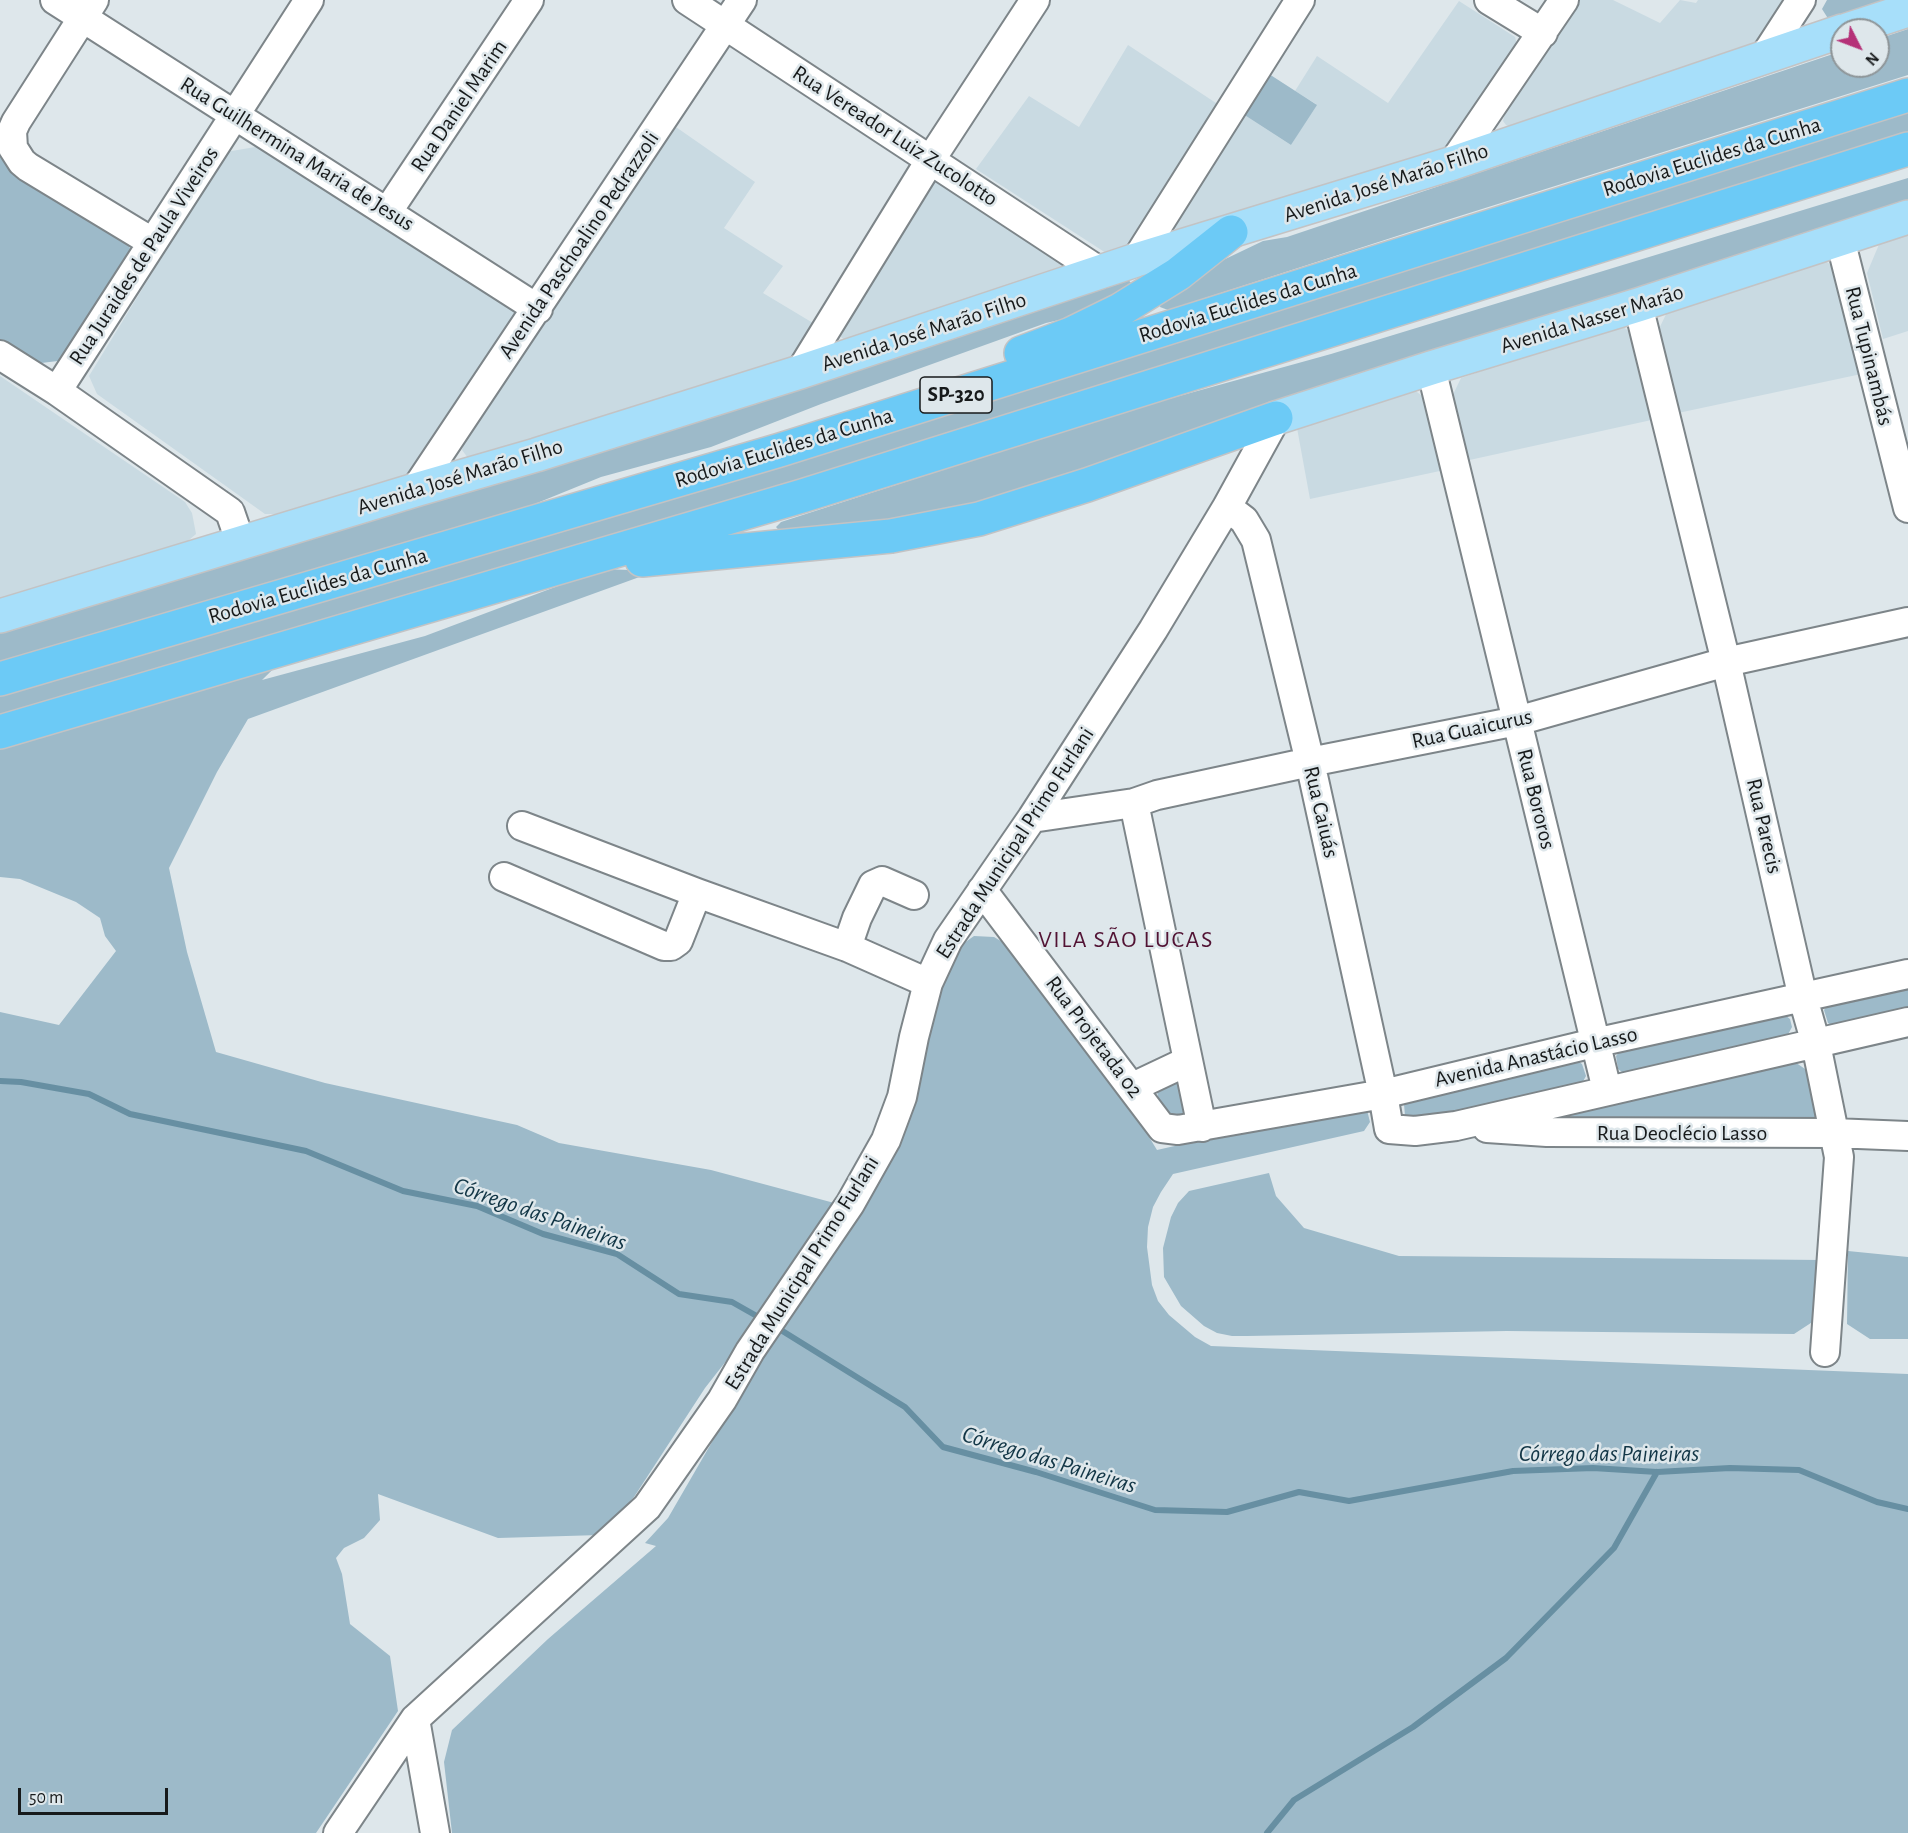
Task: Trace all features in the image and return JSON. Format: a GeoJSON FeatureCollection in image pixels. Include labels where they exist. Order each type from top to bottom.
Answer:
{"type":"FeatureCollection","features":[{"type":"Feature","properties":{"kind":"highway","name":"Rodovia Euclides da Cunha"},"geometry":{"type":"LineString","coordinates":[[0,679],[828,435],[1908,95]]}},
{"type":"Feature","properties":{"kind":"highway","name":"SP-320"},"geometry":{"type":"LineString","coordinates":[[0,732],[802,496],[1908,149]]}},
{"type":"Feature","properties":{"kind":"highway"},"geometry":{"type":"LineString","coordinates":[[828,435],[921,392],[1071,334],[1120,310],[1178,274],[1231,232]]}},
{"type":"Feature","properties":{"kind":"highway"},"geometry":{"type":"LineString","coordinates":[[542,574],[675,555],[891,536],[979,519],[1088,485],[1276,418]]}},
{"type":"Feature","properties":{"kind":"main road"},"geometry":{"type":"LineString","coordinates":[[1884,18],[1908,10]]}},
{"type":"Feature","properties":{"kind":"main road","name":"Avenida José Marão Filho"},"geometry":{"type":"LineString","coordinates":[[0,616],[536,455],[800,372],[1136,260],[1453,163],[1830,36]]}},
{"type":"Feature","properties":{"kind":"main road","name":"Avenida Nasser Marão"},"geometry":{"type":"LineString","coordinates":[[1276,418],[1638,305],[1908,217]]}},
{"type":"Feature","properties":{"kind":"street","name":"Rua Guilhermina Maria de Jesus"},"geometry":{"type":"LineString","coordinates":[[55,0],[88,9],[235,116],[388,211],[538,309]]}},
{"type":"Feature","properties":{"kind":"street","name":"Rua Juraides de Paula Viveiros"},"geometry":{"type":"LineString","coordinates":[[57,391],[309,0]]}},
{"type":"Feature","properties":{"kind":"street","name":"Rua Daniel Marim"},"geometry":{"type":"LineString","coordinates":[[388,211],[529,0]]}},
{"type":"Feature","properties":{"kind":"street","name":"Rua Vereador Luiz Zucolotto"},"geometry":{"type":"LineString","coordinates":[[687,0],[1102,273]]}},
{"type":"Feature","properties":{"kind":"street","name":"Avenida Paschoalino Pedrazzoli"},"geometry":{"type":"LineString","coordinates":[[415,490],[538,309],[742,0]]}},
{"type":"Feature","properties":{"kind":"street"},"geometry":{"type":"LineString","coordinates":[[800,372],[931,159],[1035,0]]}},
{"type":"Feature","properties":{"kind":"street"},"geometry":{"type":"LineString","coordinates":[[1136,260],[1300,0]]}},
{"type":"Feature","properties":{"kind":"street"},"geometry":{"type":"LineString","coordinates":[[1489,0],[1543,33]]}},
{"type":"Feature","properties":{"kind":"street"},"geometry":{"type":"LineString","coordinates":[[1453,163],[1564,0]]}},
{"type":"Feature","properties":{"kind":"street"},"geometry":{"type":"LineString","coordinates":[[1764,57],[1801,0]]}},
{"type":"Feature","properties":{"kind":"street"},"geometry":{"type":"LineString","coordinates":[[88,9],[16,122],[12,131],[13,148],[28,167],[152,242]]}},
{"type":"Feature","properties":{"kind":"street","name":"Rua Tupinambás"},"geometry":{"type":"LineString","coordinates":[[1840,239],[1908,508]]}},
{"type":"Feature","properties":{"kind":"street","name":"Rua Parecis"},"geometry":{"type":"LineString","coordinates":[[1638,305],[1726,662],[1803,998],[1816,1044],[1839,1157],[1825,1352]]}},
{"type":"Feature","properties":{"kind":"street"},"geometry":{"type":"LineString","coordinates":[[0,355],[57,391],[230,512],[240,544]]}},
{"type":"Feature","properties":{"kind":"street","name":"Rua Bororos"},"geometry":{"type":"LineString","coordinates":[[1431,368],[1594,1043],[1608,1090]]}},
{"type":"Feature","properties":{"kind":"street","name":"Estrada Municipal Primo Furlani"},"geometry":{"type":"LineString","coordinates":[[338,1833],[415,1719],[647,1507],[722,1400],[750,1351],[850,1204],[886,1140],[902,1097],[928,983],[948,940],[1032,818],[1153,630],[1227,507],[1276,418]]}},
{"type":"Feature","properties":{"kind":"street","name":"Rua Caiuás"},"geometry":{"type":"LineString","coordinates":[[1227,507],[1244,520],[1256,540],[1310,762],[1389,1129],[1415,1131],[1456,1126]]}},
{"type":"Feature","properties":{"kind":"street","name":"Rua Guaicurus"},"geometry":{"type":"LineString","coordinates":[[1032,818],[1134,803],[1157,795],[1310,762],[1517,721],[1726,662],[1908,622]]}},
{"type":"Feature","properties":{"kind":"street"},"geometry":{"type":"LineString","coordinates":[[1134,803],[1203,1127]]}},
{"type":"Feature","properties":{"kind":"street"},"geometry":{"type":"LineString","coordinates":[[522,826],[697,893],[847,946],[928,983]]}},
{"type":"Feature","properties":{"kind":"street"},"geometry":{"type":"LineString","coordinates":[[504,877],[664,946],[671,946],[678,941],[697,893]]}},
{"type":"Feature","properties":{"kind":"street"},"geometry":{"type":"LineString","coordinates":[[847,946],[873,885],[882,881],[914,895]]}},
{"type":"Feature","properties":{"kind":"street","name":"Rua Projetada 02"},"geometry":{"type":"LineString","coordinates":[[982,890],[1162,1128]]}},
{"type":"Feature","properties":{"kind":"street","name":"Avenida Anastácio Lasso"},"geometry":{"type":"LineString","coordinates":[[1162,1128],[1178,1130],[1203,1127],[1383,1094],[1594,1043],[1908,974]]}},
{"type":"Feature","properties":{"kind":"street"},"geometry":{"type":"LineString","coordinates":[[1456,1126],[1908,1022]]}},
{"type":"Feature","properties":{"kind":"street"},"geometry":{"type":"LineString","coordinates":[[1133,1087],[1188,1061]]}},
{"type":"Feature","properties":{"kind":"street","name":"Rua Deoclécio Lasso"},"geometry":{"type":"LineString","coordinates":[[1456,1126],[1547,1132],[1833,1133],[1908,1136]]}},
{"type":"Feature","properties":{"kind":"street"},"geometry":{"type":"LineString","coordinates":[[415,1719],[435,1833]]}},
{"type":"Feature","properties":{"kind":"shaded area"},"geometry":{"type":"Polygon","coordinates":[[[1578,0],[1613,0],[1660,23],[1680,0],[1696,3],[1698,0],[1794,0],[1766,44],[1514,129],[1506,125],[1503,121],[1505,113],[1578,0]]]}},
{"type":"Feature","properties":{"kind":"shaded area"},"geometry":{"type":"Polygon","coordinates":[[[1827,0],[1908,0],[1829,20],[1822,9],[1827,0]]]}},
{"type":"Feature","properties":{"kind":"shaded area"},"geometry":{"type":"Polygon","coordinates":[[[1459,1],[1515,37],[1519,52],[1461,144],[1178,233],[1173,225],[1243,114],[1291,145],[1316,104],[1295,91],[1317,56],[1388,103],[1459,1]]]}},
{"type":"Feature","properties":{"kind":"shaded area"},"geometry":{"type":"Polygon","coordinates":[[[1908,29],[1908,75],[1168,310],[1160,307],[1162,295],[1173,284],[1263,241],[1287,237],[1830,55],[1830,78],[1890,78],[1890,35],[1908,29]]]}},
{"type":"Feature","properties":{"kind":"shaded area"},"geometry":{"type":"Polygon","coordinates":[[[1128,45],[1219,105],[1127,248],[1106,253],[976,169],[1029,96],[1079,127],[1128,45]]]}},
{"type":"Feature","properties":{"kind":"shaded area"},"geometry":{"type":"Polygon","coordinates":[[[1269,74],[1317,105],[1291,145],[1243,114],[1269,74]]]}},
{"type":"Feature","properties":{"kind":"shaded area"},"geometry":{"type":"Polygon","coordinates":[[[1908,107],[1908,136],[311,632],[262,680],[425,636],[603,569],[656,571],[248,719],[217,772],[169,868],[187,952],[216,1052],[325,1083],[517,1125],[559,1143],[711,1170],[838,1204],[741,1342],[705,1388],[634,1497],[600,1535],[498,1538],[378,1494],[380,1520],[364,1538],[344,1548],[336,1558],[342,1574],[350,1624],[390,1656],[398,1711],[316,1833],[0,1833],[0,1012],[59,1025],[116,951],[105,936],[100,918],[76,902],[20,879],[0,877],[0,628],[1126,277],[1131,283],[1128,293],[1112,308],[1046,323],[821,404],[711,447],[601,477],[515,512],[1908,107]]]}},
{"type":"Feature","properties":{"kind":"shaded area"},"geometry":{"type":"Polygon","coordinates":[[[673,125],[755,182],[724,228],[783,266],[763,293],[818,326],[809,341],[789,360],[478,459],[468,458],[462,450],[464,441],[673,125]]]}},
{"type":"Feature","properties":{"kind":"shaded area"},"geometry":{"type":"Polygon","coordinates":[[[0,133],[123,235],[134,256],[66,360],[33,364],[0,343],[0,133]]]}},
{"type":"Feature","properties":{"kind":"shaded area"},"geometry":{"type":"Polygon","coordinates":[[[261,146],[515,304],[520,321],[407,477],[295,514],[265,514],[97,394],[89,376],[226,152],[261,146]]]}},
{"type":"Feature","properties":{"kind":"shaded area"},"geometry":{"type":"Polygon","coordinates":[[[1908,178],[1908,205],[976,513],[785,537],[776,527],[781,522],[1125,411],[1331,354],[1908,178]]]}},
{"type":"Feature","properties":{"kind":"shaded area"},"geometry":{"type":"Polygon","coordinates":[[[934,182],[945,182],[1064,263],[1060,270],[847,342],[841,337],[841,329],[934,182]]]}},
{"type":"Feature","properties":{"kind":"shaded area"},"geometry":{"type":"Polygon","coordinates":[[[1908,232],[1908,331],[1883,339],[1867,273],[1880,242],[1908,232]]]}},
{"type":"Feature","properties":{"kind":"shaded area"},"geometry":{"type":"Polygon","coordinates":[[[1823,259],[1841,273],[1866,373],[1678,413],[1658,331],[1669,308],[1823,259]]]}},
{"type":"Feature","properties":{"kind":"shaded area"},"geometry":{"type":"Polygon","coordinates":[[[1620,324],[1638,339],[1656,419],[1465,461],[1450,401],[1461,378],[1620,324]]]}},
{"type":"Feature","properties":{"kind":"shaded area"},"geometry":{"type":"Polygon","coordinates":[[[0,376],[185,502],[192,513],[196,534],[176,551],[0,604],[0,376]]]}},
{"type":"Feature","properties":{"kind":"shaded area"},"geometry":{"type":"Polygon","coordinates":[[[1413,389],[1434,405],[1449,469],[1310,499],[1297,428],[1413,389]]]}},
{"type":"Feature","properties":{"kind":"shaded area"},"geometry":{"type":"Polygon","coordinates":[[[974,936],[994,937],[1011,947],[1119,1088],[1157,1150],[1298,1118],[1367,1110],[1370,1122],[1364,1131],[1173,1174],[1161,1192],[1153,1207],[1148,1227],[1147,1247],[1152,1285],[1158,1301],[1169,1315],[1195,1337],[1211,1346],[1908,1374],[1908,1833],[452,1833],[444,1762],[452,1730],[548,1639],[656,1546],[645,1543],[668,1518],[734,1404],[823,1261],[869,1200],[899,1148],[914,1104],[936,987],[957,948],[974,936]]]}},
{"type":"Feature","properties":{"kind":"shaded area"},"geometry":{"type":"Polygon","coordinates":[[[1908,983],[1908,1010],[1835,1027],[1828,1023],[1824,1010],[1831,1001],[1908,983]]]}},
{"type":"Feature","properties":{"kind":"shaded area"},"geometry":{"type":"Polygon","coordinates":[[[1781,1012],[1790,1019],[1792,1027],[1786,1038],[1626,1075],[1618,1069],[1616,1056],[1623,1048],[1781,1012]]]}},
{"type":"Feature","properties":{"kind":"shaded area"},"geometry":{"type":"Polygon","coordinates":[[[1789,1058],[1808,1071],[1818,1116],[1805,1125],[1552,1118],[1789,1058]]]}},
{"type":"Feature","properties":{"kind":"shaded area"},"geometry":{"type":"Polygon","coordinates":[[[1575,1059],[1582,1064],[1586,1076],[1581,1085],[1415,1121],[1405,1116],[1404,1104],[1575,1059]]]}},
{"type":"Feature","properties":{"kind":"shaded area"},"geometry":{"type":"Polygon","coordinates":[[[1176,1078],[1189,1108],[1180,1117],[1168,1114],[1159,1103],[1157,1091],[1176,1078]]]}},
{"type":"Feature","properties":{"kind":"shaded area"},"geometry":{"type":"Polygon","coordinates":[[[1269,1173],[1276,1196],[1304,1228],[1399,1256],[1821,1260],[1817,1319],[1794,1334],[1507,1331],[1232,1336],[1217,1333],[1204,1326],[1181,1306],[1164,1277],[1163,1248],[1171,1217],[1178,1203],[1189,1191],[1269,1173]]]}},
{"type":"Feature","properties":{"kind":"shaded area"},"geometry":{"type":"Polygon","coordinates":[[[1848,1251],[1908,1257],[1908,1339],[1870,1339],[1847,1324],[1848,1251]]]}},
{"type":"Feature","properties":{"kind":"waterway","name":"Córrego das Paineiras"},"geometry":{"type":"LineString","coordinates":[[0,1081],[21,1082],[89,1094],[130,1114],[306,1151],[403,1191],[477,1206],[543,1234],[617,1254],[679,1294],[732,1302],[762,1319]]}},
{"type":"Feature","properties":{"kind":"waterway","name":"Córrego das Paineiras"},"geometry":{"type":"LineString","coordinates":[[776,1327],[905,1407],[943,1447],[1036,1472],[1155,1510],[1227,1512],[1299,1492],[1349,1501],[1513,1471],[1593,1468],[1657,1472],[1730,1468],[1799,1470],[1877,1502],[1908,1509]]}},
{"type":"Feature","properties":{"kind":"waterway"},"geometry":{"type":"LineString","coordinates":[[1267,1833],[1294,1800],[1413,1727],[1506,1658],[1614,1548],[1657,1472]]}},
{"type":"Feature","properties":{"kind":"district","name":"VILA SÃO LUCAS"},"geometry":{"type":"Point","coordinates":[1126,940]}}]}
